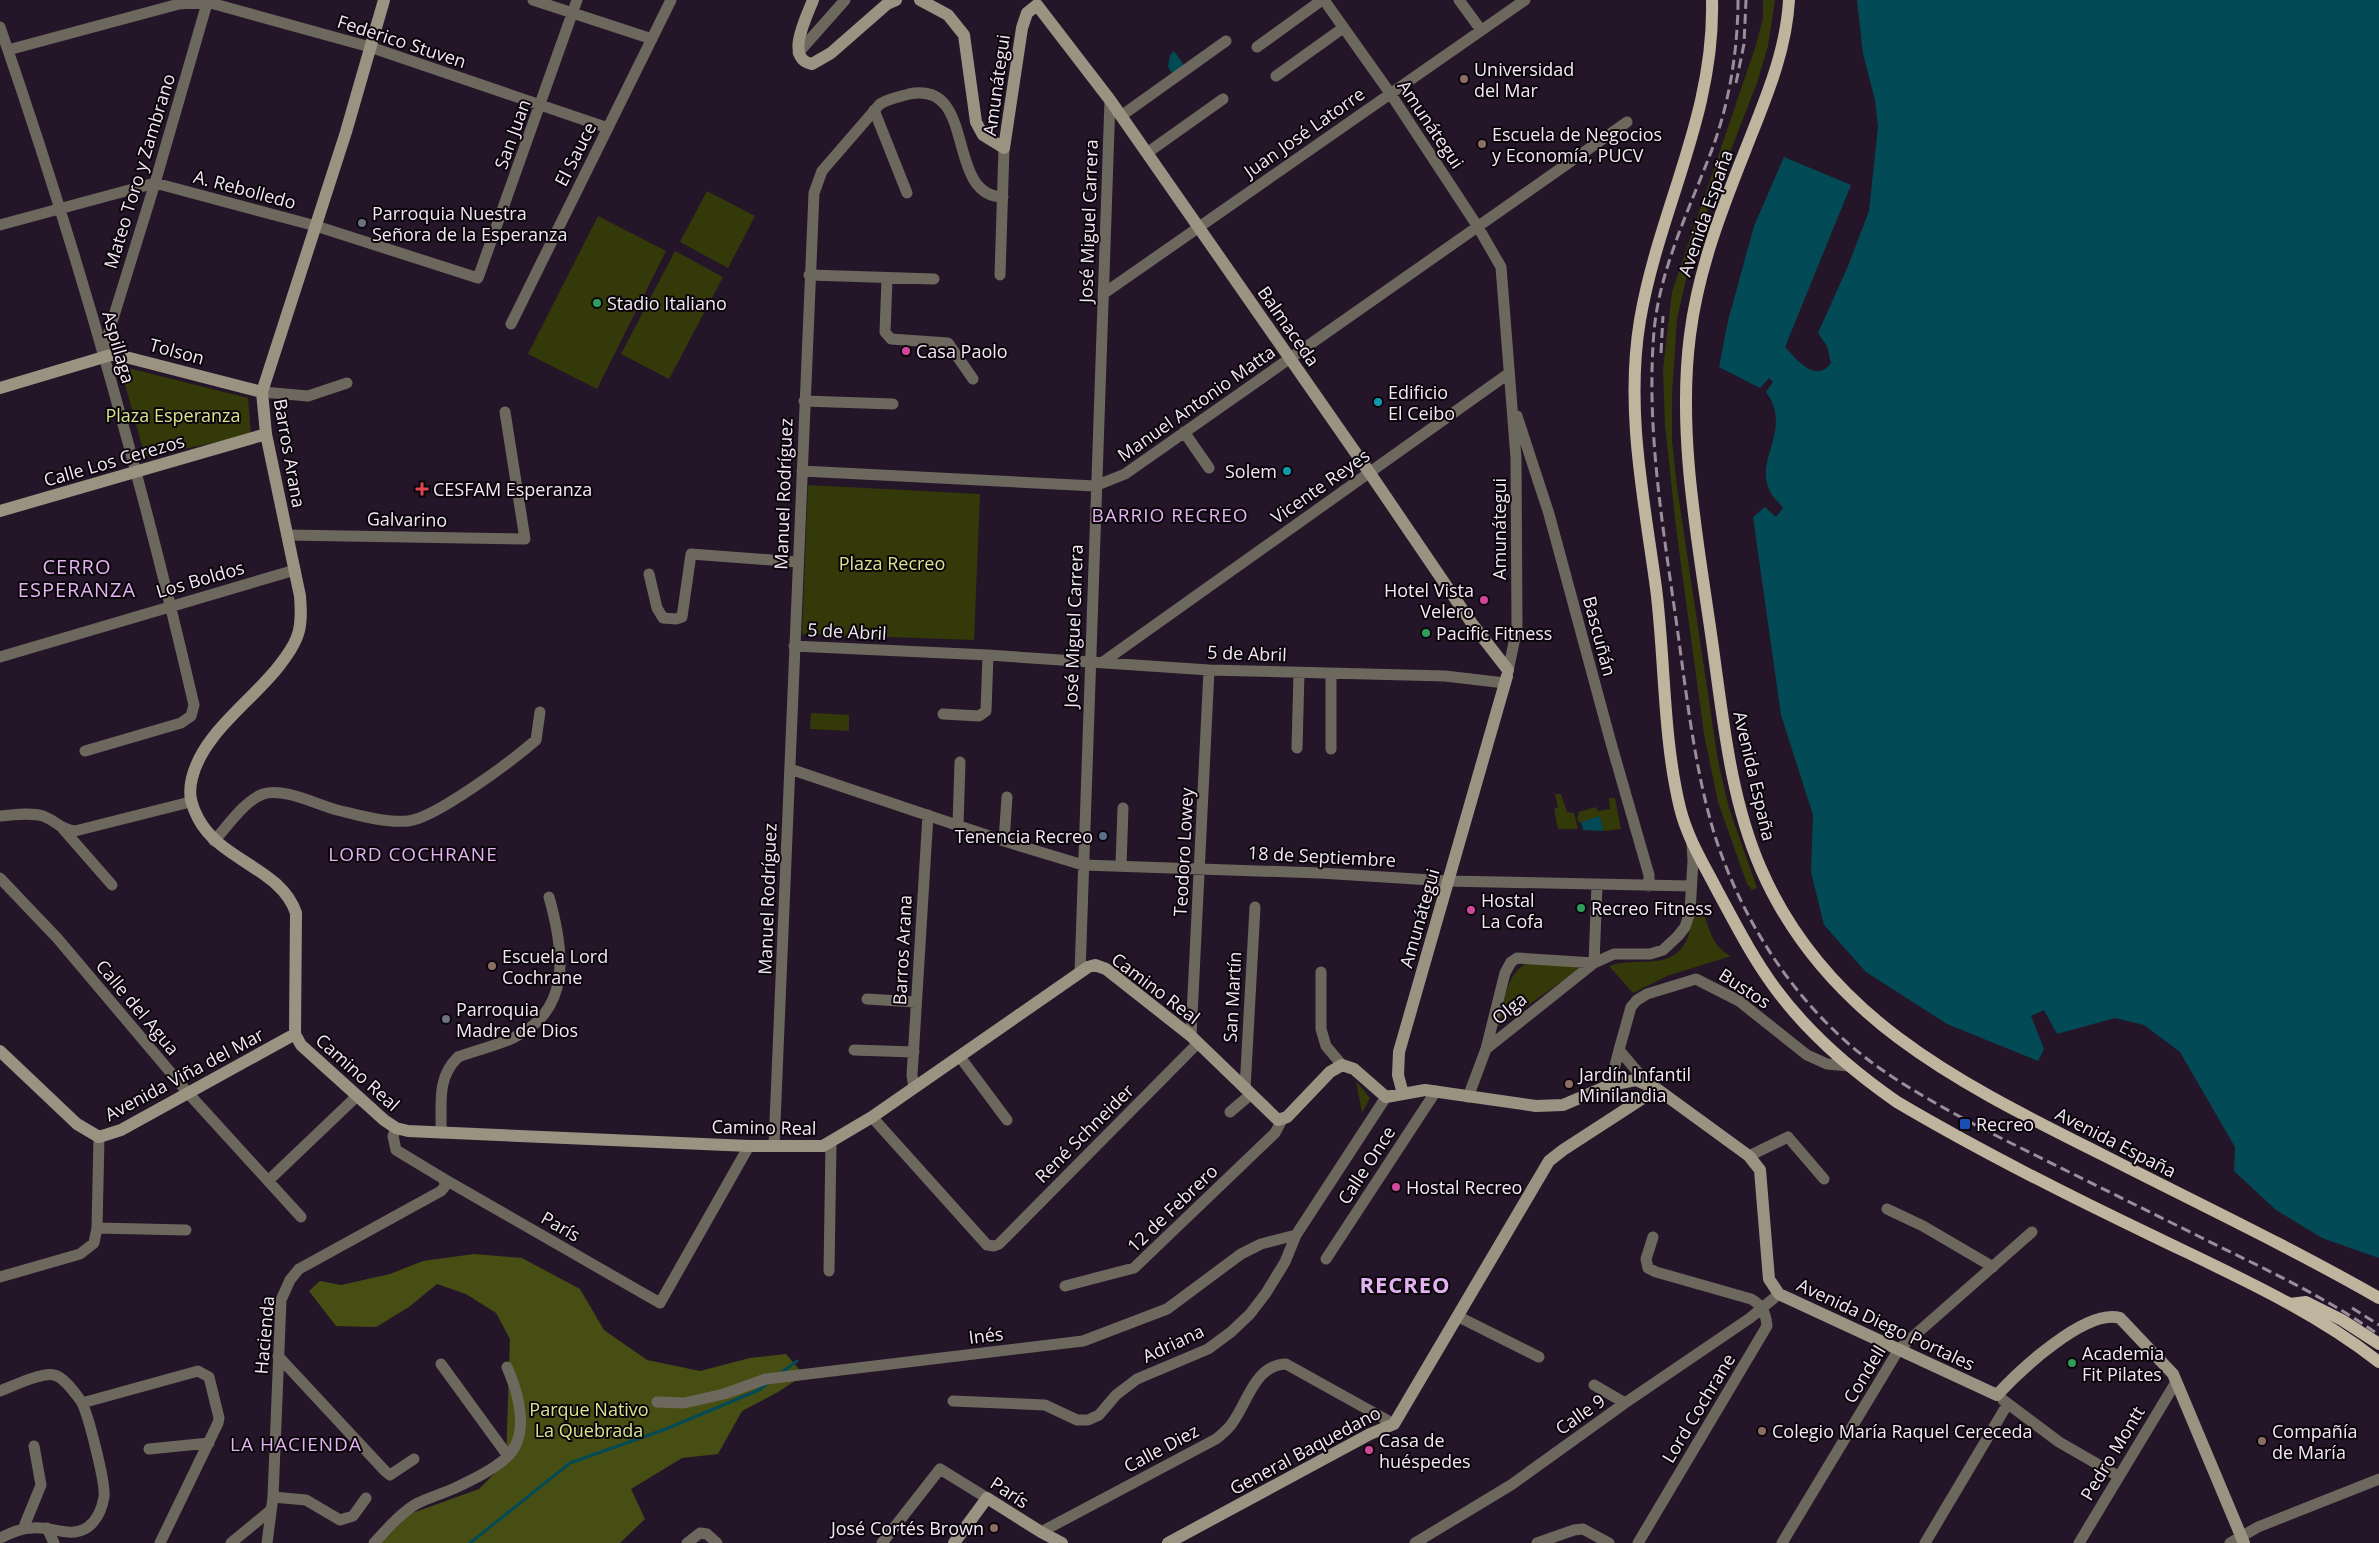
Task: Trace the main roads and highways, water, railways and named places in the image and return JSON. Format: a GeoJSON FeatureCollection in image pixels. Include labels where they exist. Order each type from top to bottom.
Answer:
{"type":"FeatureCollection","features":[{"type":"Feature","properties":{"kind":"main road","name":"Avenida España"},"geometry":{"type":"LineString","coordinates":[[1712,0],[1711,53],[1706,80],[1686,160],[1662,226],[1644,299],[1636,351],[1634,401],[1639,471],[1660,625],[1674,775],[1681,810],[1692,842],[1748,947],[1774,987],[1798,1017],[1849,1066],[1897,1102],[2013,1168],[2290,1304],[2351,1341],[2379,1362]]}},
{"type":"Feature","properties":{"kind":"main road","name":"Avenida España"},"geometry":{"type":"LineString","coordinates":[[1789,0],[1781,52],[1712,238],[1694,312],[1686,381],[1687,425],[1695,525],[1730,761],[1749,838],[1761,869],[1790,923],[1822,966],[1863,1011],[1927,1060],[1994,1100],[2302,1256],[2379,1298]]}},
{"type":"Feature","properties":{"kind":"main road","name":"Avenida España"},"geometry":{"type":"LineString","coordinates":[[2290,1304],[2306,1302],[2342,1320],[2379,1344]]}},
{"type":"Feature","properties":{"kind":"water"},"geometry":{"type":"Polygon","coordinates":[[[1857,0],[2379,0],[2379,1258],[2322,1238],[2276,1210],[2234,1171],[2235,1147],[2180,1052],[2144,1025],[2115,1018],[2057,1034],[2044,1010],[2031,1016],[2044,1049],[2038,1061],[1947,1024],[1866,972],[1824,925],[1811,872],[1813,815],[1781,715],[1753,517],[1765,507],[1776,517],[1783,508],[1770,492],[1766,477],[1766,466],[1775,431],[1776,418],[1773,406],[1766,392],[1773,382],[1769,378],[1760,388],[1719,367],[1728,321],[1754,226],[1784,157],[1851,185],[1785,347],[1801,363],[1813,371],[1825,369],[1831,363],[1827,346],[1818,333],[1848,266],[1869,211],[1878,127],[1875,100],[1863,54],[1857,0]]]}},
{"type":"Feature","properties":{"kind":"water"},"geometry":{"type":"Polygon","coordinates":[[[1174,51],[1184,65],[1172,73],[1168,67],[1170,55],[1174,51]]]}},
{"type":"Feature","properties":{"kind":"water"},"geometry":{"type":"Polygon","coordinates":[[[1600,816],[1603,831],[1583,830],[1581,822],[1600,816]]]}},
{"type":"Feature","properties":{"kind":"waterway"},"geometry":{"type":"LineString","coordinates":[[781,1373],[797,1361]]}},
{"type":"Feature","properties":{"kind":"waterway"},"geometry":{"type":"LineString","coordinates":[[470,1543],[570,1463],[666,1429],[759,1390],[768,1383]]}},
{"type":"Feature","properties":{"kind":"railway"},"geometry":{"type":"LineString","coordinates":[[1738,0],[1735,54],[1729,91],[1720,127],[1678,236],[1657,307],[1652,372],[1652,412],[1664,535],[1694,745],[1714,833],[1743,905],[1783,971],[1807,1002],[1834,1030],[1894,1078],[1982,1128],[2291,1282],[2336,1307],[2379,1335]]}},
{"type":"Feature","properties":{"kind":"railway"},"geometry":{"type":"LineString","coordinates":[[1736,83],[1744,44],[1746,0]]}},
{"type":"Feature","properties":{"kind":"railway"},"geometry":{"type":"LineString","coordinates":[[1661,353],[1663,316]]}},
{"type":"Feature","properties":{"kind":"railway"},"geometry":{"type":"LineString","coordinates":[[2352,1308],[2379,1325]]}},
{"type":"Feature","properties":{"kind":"place","name":"Universidad del Mar"},"geometry":{"type":"Point","coordinates":[1464,79]}},
{"type":"Feature","properties":{"kind":"place","name":"Escuela de Negocios y Economía, PUCV"},"geometry":{"type":"Point","coordinates":[1482,144]}},
{"type":"Feature","properties":{"kind":"place","name":"Parroquia Nuestra Señora de la Esperanza"},"geometry":{"type":"Point","coordinates":[362,223]}},
{"type":"Feature","properties":{"kind":"place","name":"Stadio Italiano"},"geometry":{"type":"Point","coordinates":[597,303]}},
{"type":"Feature","properties":{"kind":"place","name":"Casa Paolo"},"geometry":{"type":"Point","coordinates":[906,351]}},
{"type":"Feature","properties":{"kind":"place","name":"Edificio El Ceibo"},"geometry":{"type":"Point","coordinates":[1378,402]}},
{"type":"Feature","properties":{"kind":"place","name":"Solem"},"geometry":{"type":"Point","coordinates":[1287,471]}},
{"type":"Feature","properties":{"kind":"place","name":"CESFAM Esperanza"},"geometry":{"type":"Point","coordinates":[422,489]}},
{"type":"Feature","properties":{"kind":"place","name":"Hotel Vista Velero"},"geometry":{"type":"Point","coordinates":[1484,600]}},
{"type":"Feature","properties":{"kind":"place","name":"Pacific Fitness"},"geometry":{"type":"Point","coordinates":[1426,633]}},
{"type":"Feature","properties":{"kind":"place","name":"Tenencia Recreo"},"geometry":{"type":"Point","coordinates":[1103,836]}},
{"type":"Feature","properties":{"kind":"place","name":"Recreo Fitness"},"geometry":{"type":"Point","coordinates":[1581,908]}},
{"type":"Feature","properties":{"kind":"place","name":"Hostal La Cofa"},"geometry":{"type":"Point","coordinates":[1471,910]}},
{"type":"Feature","properties":{"kind":"place","name":"Escuela Lord Cochrane"},"geometry":{"type":"Point","coordinates":[492,966]}},
{"type":"Feature","properties":{"kind":"place","name":"Parroquia Madre de Dios"},"geometry":{"type":"Point","coordinates":[446,1019]}},
{"type":"Feature","properties":{"kind":"place","name":"Jardín Infantil Minilandia"},"geometry":{"type":"Point","coordinates":[1569,1084]}},
{"type":"Feature","properties":{"kind":"place","name":"Recreo"},"geometry":{"type":"Point","coordinates":[1965,1124]}},
{"type":"Feature","properties":{"kind":"place","name":"Hostal Recreo"},"geometry":{"type":"Point","coordinates":[1396,1187]}},
{"type":"Feature","properties":{"kind":"place","name":"Academia Fit Pilates"},"geometry":{"type":"Point","coordinates":[2072,1363]}},
{"type":"Feature","properties":{"kind":"place","name":"Colegio María Raquel Cereceda"},"geometry":{"type":"Point","coordinates":[1762,1431]}},
{"type":"Feature","properties":{"kind":"place","name":"Compañía de María"},"geometry":{"type":"Point","coordinates":[2262,1441]}},
{"type":"Feature","properties":{"kind":"place","name":"Casa de huéspedes"},"geometry":{"type":"Point","coordinates":[1369,1450]}},
{"type":"Feature","properties":{"kind":"place","name":"José Cortés Brown"},"geometry":{"type":"Point","coordinates":[994,1528]}},
{"type":"Feature","properties":{"kind":"district","name":"BARRIO RECREO"},"geometry":{"type":"Point","coordinates":[1170,515]}},
{"type":"Feature","properties":{"kind":"district","name":"CERRO ESPERANZA"},"geometry":{"type":"Point","coordinates":[77,578]}},
{"type":"Feature","properties":{"kind":"district","name":"LORD COCHRANE"},"geometry":{"type":"Point","coordinates":[413,854]}},
{"type":"Feature","properties":{"kind":"district","name":"RECREO"},"geometry":{"type":"Point","coordinates":[1405,1284]}},
{"type":"Feature","properties":{"kind":"district","name":"LA HACIENDA"},"geometry":{"type":"Point","coordinates":[296,1444]}},
{"type":"Feature","properties":{"kind":"park label","name":"Plaza Esperanza"},"geometry":{"type":"Point","coordinates":[173,415]}},
{"type":"Feature","properties":{"kind":"park label","name":"Plaza Recreo"},"geometry":{"type":"Point","coordinates":[892,563]}},
{"type":"Feature","properties":{"kind":"park label","name":"Parque Nativo La Quebrada"},"geometry":{"type":"Point","coordinates":[589,1419]}}]}
